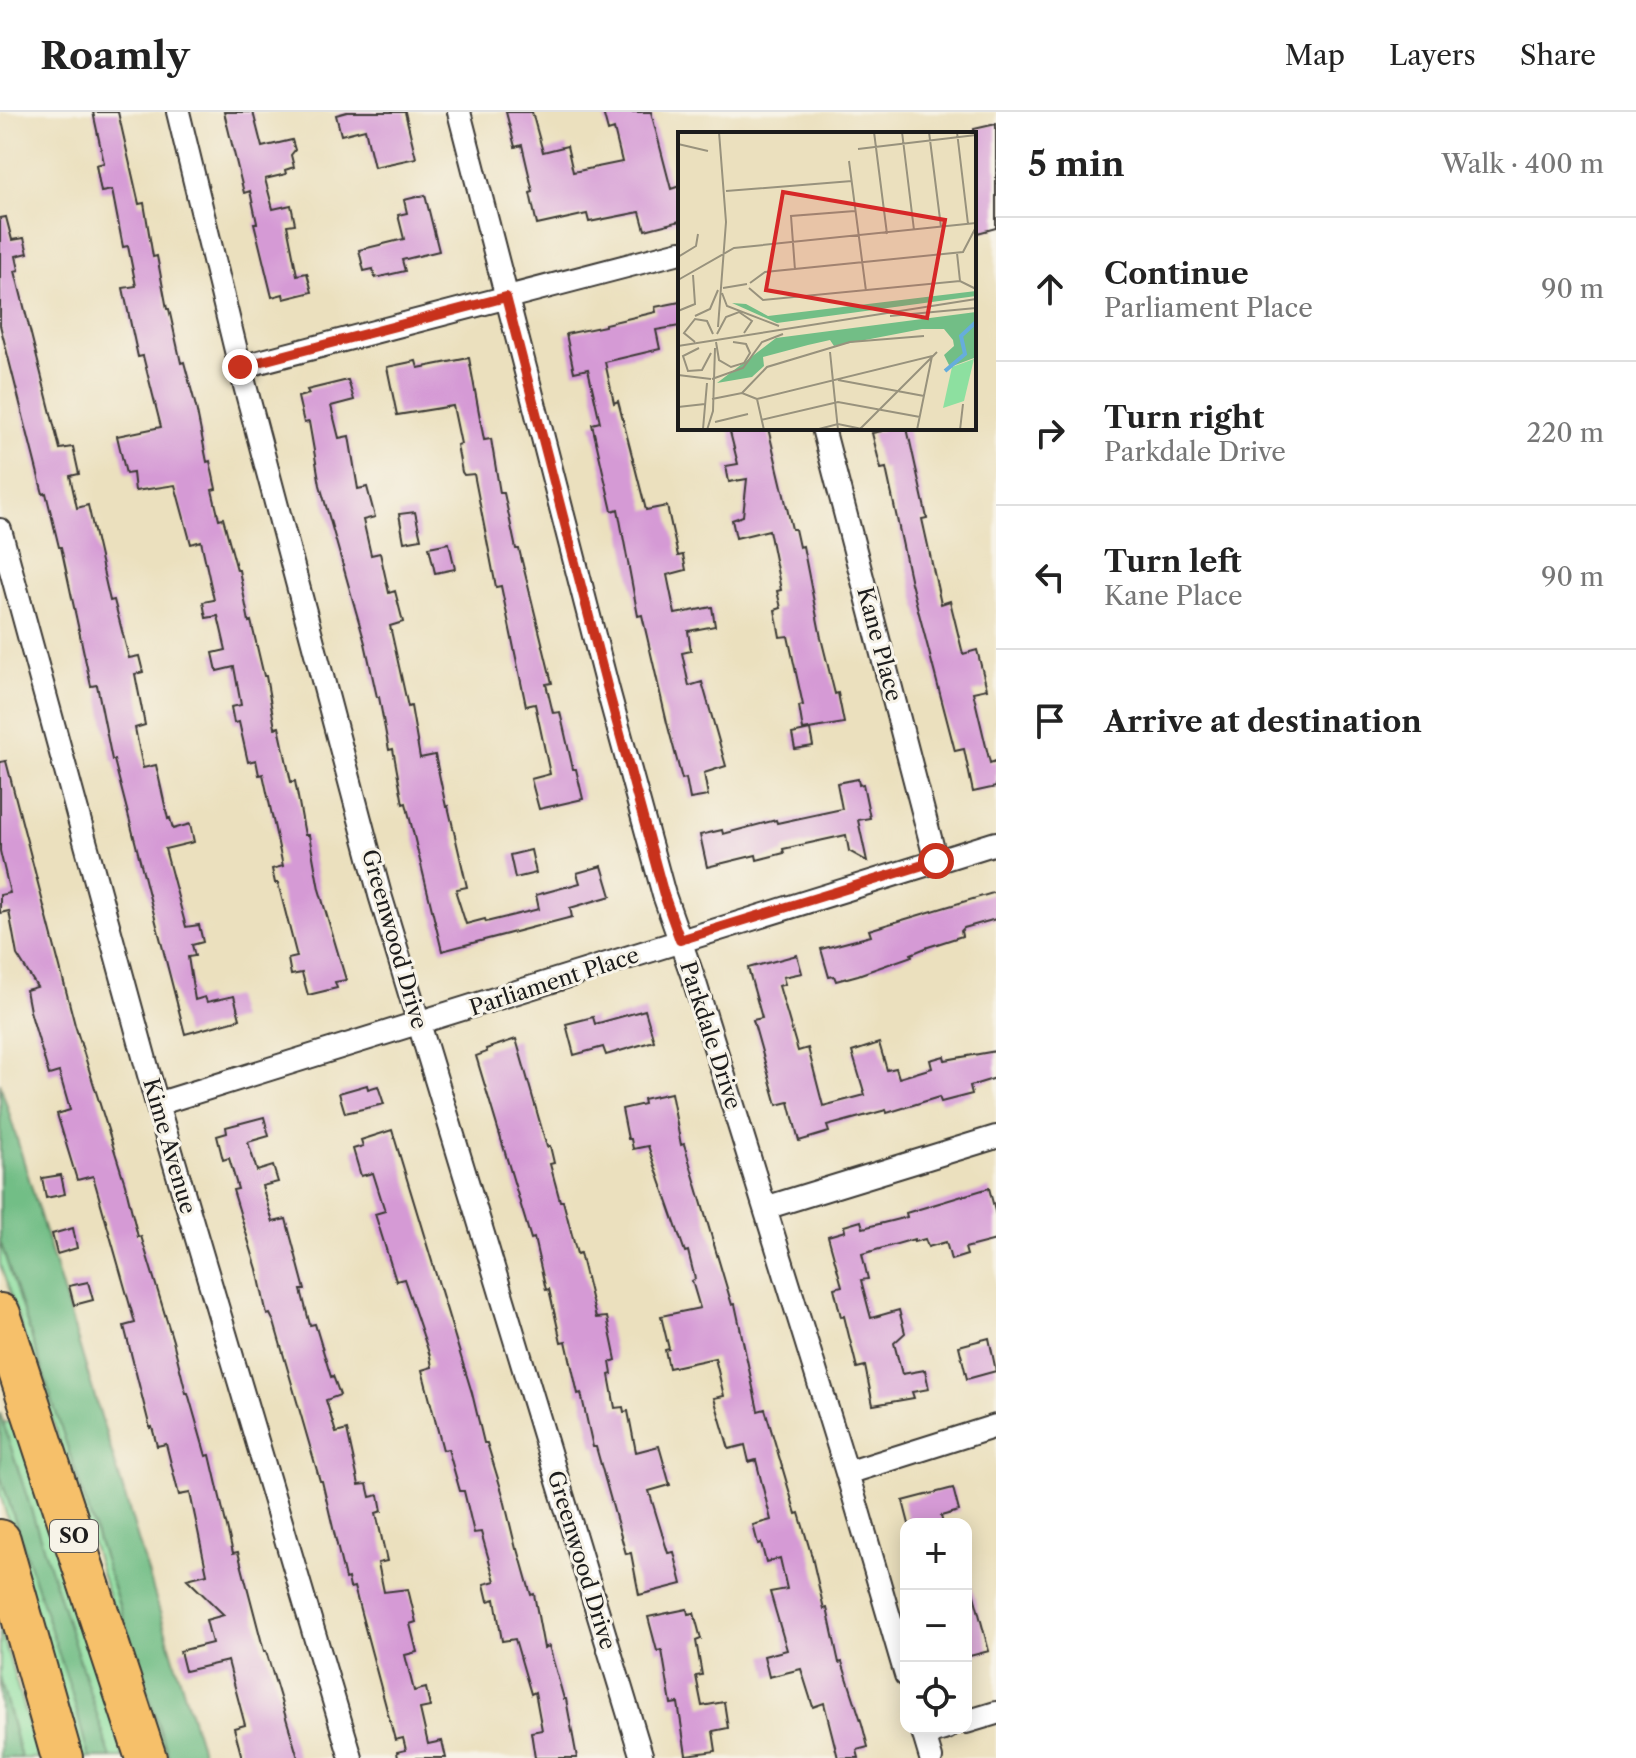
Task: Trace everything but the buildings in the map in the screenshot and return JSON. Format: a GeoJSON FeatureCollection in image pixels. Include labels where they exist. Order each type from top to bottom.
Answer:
{"type":"FeatureCollection","features":[{"type":"Feature","properties":{"kind":"highway","name":"SO"},"geometry":{"type":"LineString","coordinates":[[0,1314],[146,1758]]}},
{"type":"Feature","properties":{"kind":"highway"},"geometry":{"type":"LineString","coordinates":[[0,1540],[62,1758]]}},
{"type":"Feature","properties":{"kind":"street","name":"Greenwood Drive"},"geometry":{"type":"LineString","coordinates":[[178,112],[240,367],[380,895],[642,1758]]}},
{"type":"Feature","properties":{"kind":"street","name":"Parkdale Drive"},"geometry":{"type":"LineString","coordinates":[[459,112],[664,895],[765,1208],[902,1662]]}},
{"type":"Feature","properties":{"kind":"street"},"geometry":{"type":"LineString","coordinates":[[240,367],[678,253]]}},
{"type":"Feature","properties":{"kind":"street","name":"Kane Place"},"geometry":{"type":"LineString","coordinates":[[824,430],[936,861]]}},
{"type":"Feature","properties":{"kind":"street","name":"Kime Avenue"},"geometry":{"type":"LineString","coordinates":[[0,530],[157,1104],[351,1758]]}},
{"type":"Feature","properties":{"kind":"street","name":"Parliament Place"},"geometry":{"type":"LineString","coordinates":[[157,1104],[996,843]]}},
{"type":"Feature","properties":{"kind":"street"},"geometry":{"type":"LineString","coordinates":[[765,1208],[996,1137]]}},
{"type":"Feature","properties":{"kind":"street"},"geometry":{"type":"LineString","coordinates":[[847,1473],[996,1426]]}},
{"type":"Feature","properties":{"kind":"street"},"geometry":{"type":"LineString","coordinates":[[972,1720],[996,1713]]}},
{"type":"Feature","properties":{"kind":"street"},"geometry":{"type":"LineString","coordinates":[[924,1734],[931,1758]]}},
{"type":"Feature","properties":{"kind":"green space"},"geometry":{"type":"Polygon","coordinates":[[[0,1083],[204,1758],[169,1758],[0,1241],[0,1083]]]}},
{"type":"Feature","properties":{"kind":"green space"},"geometry":{"type":"Polygon","coordinates":[[[0,1241],[169,1758],[160,1758],[0,1264],[0,1241]]]}},
{"type":"Feature","properties":{"kind":"green space"},"geometry":{"type":"Polygon","coordinates":[[[0,1413],[4,1424],[16,1418],[124,1758],[79,1758],[0,1493],[0,1413]]]}},
{"type":"Feature","properties":{"kind":"green space"},"geometry":{"type":"Polygon","coordinates":[[[0,1413],[111,1758],[89,1758],[72,1694],[0,1475],[0,1413]]]}},
{"type":"Feature","properties":{"kind":"green space"},"geometry":{"type":"Polygon","coordinates":[[[0,1627],[38,1758],[21,1758],[0,1678],[0,1627]]]}},
{"type":"Feature","properties":{"kind":"green space"},"geometry":{"type":"Polygon","coordinates":[[[0,1678],[21,1758],[0,1758],[0,1678]]]}},
{"type":"Feature","properties":{"kind":"route"},"geometry":{"type":"LineString","coordinates":[[240,367],[506,297],[608,690],[664,895],[680,940],[936,861]]}}]}
